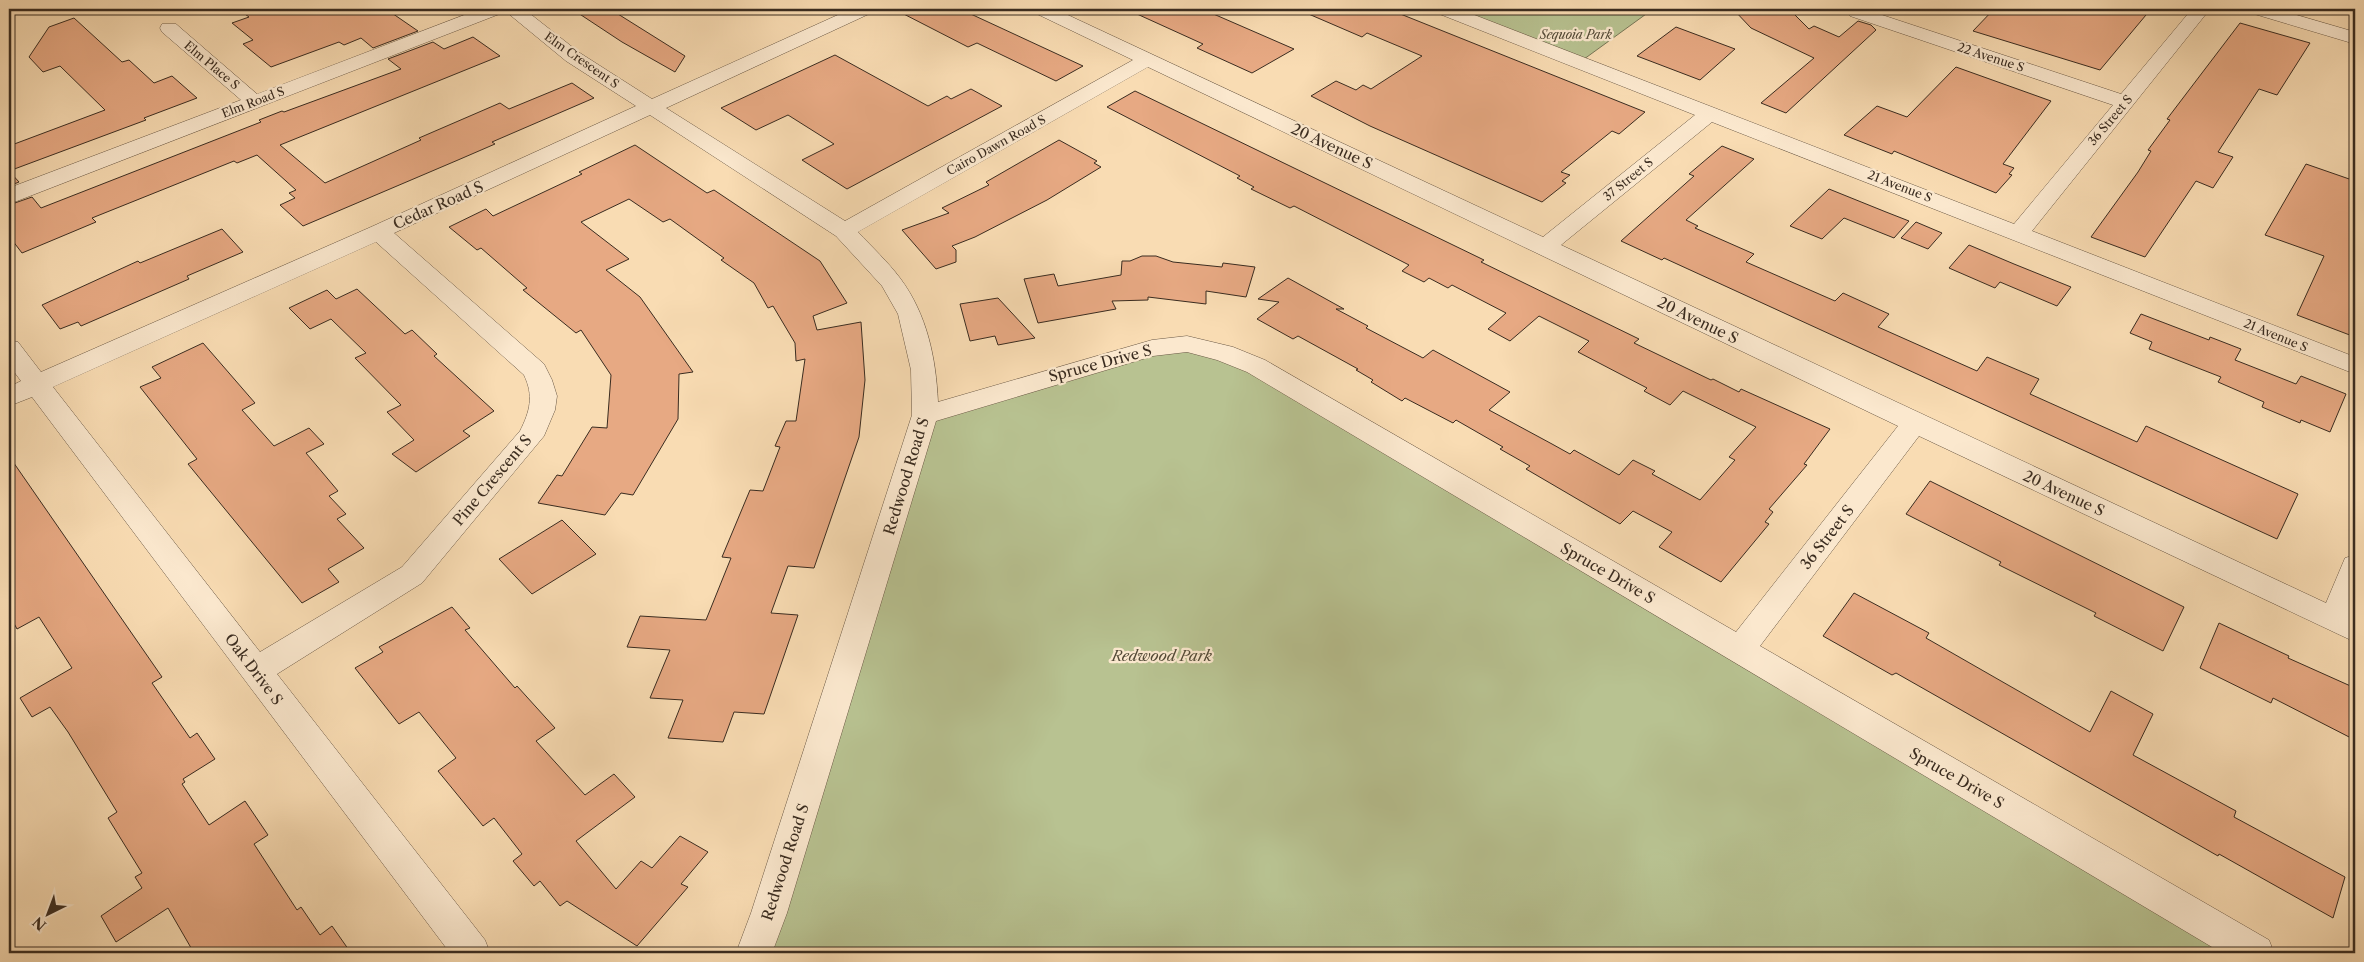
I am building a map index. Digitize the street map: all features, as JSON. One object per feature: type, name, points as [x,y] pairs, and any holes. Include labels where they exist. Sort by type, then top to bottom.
[{"type":"street","name":"Elm Road S","points":[[9,196],[496,9]]},
{"type":"street","name":"Elm Crescent S","points":[[513,9],[573,57],[652,108]]},
{"type":"street","name":"Cedar Road S","points":[[9,397],[652,108],[865,9]]},
{"type":"street","name":"20 Avenue S","points":[[1041,9],[1545,246],[1914,424],[2345,625]]},
{"type":"street","name":"21 Avenue S","points":[[1443,9],[2355,366]]},
{"type":"street","name":"36 Street S","points":[[2019,233],[2202,9]]},
{"type":"street","points":[[2257,9],[2355,38]]},
{"type":"street","name":"22 Avenue S","points":[[1856,12],[2125,102]]},
{"type":"street","name":"Elm Place S","points":[[169,28],[255,102]]},
{"type":"street","name":"Cairo Dawn Road S","points":[[844,231],[1148,60]]},
{"type":"street","name":"Redwood Road S","points":[[652,108],[844,231],[891,282],[910,314],[924,370],[926,415],[772,904],[754,953]]},
{"type":"street","name":"37 Street S","points":[[1545,246],[1710,113]]},
{"type":"street","name":"Pine Crescent S","points":[[255,671],[412,576],[531,436],[543,411],[544,388],[535,370],[378,232]]},
{"type":"street","name":"Spruce Drive S","points":[[926,415],[1152,348],[1187,344],[1224,353],[1256,366],[2256,953]]},
{"type":"street","points":[[9,348],[36,385]]},
{"type":"street","name":"Oak Drive S","points":[[36,385],[472,953]]},
{"type":"street","name":"36 Street S","points":[[1740,650],[1914,424]]},
{"type":"street","points":[[2345,625],[2355,566]]},
{"type":"green space","name":"Sequoia Park","points":[[1443,9],[1653,9],[1580,62]]},
{"type":"green space","name":"Redwood Park","points":[[1152,348],[1224,353],[1740,650],[2256,953],[754,953],[769,913],[925,415]]},
{"type":"building","points":[[238,9],[386,9],[418,31],[373,48],[361,38],[344,45],[339,42],[271,67],[243,44],[253,40],[232,23],[249,17]]},
{"type":"building","points":[[572,9],[610,9],[685,56],[675,72],[622,42]]},
{"type":"building","points":[[894,9],[960,9],[1083,66],[1056,81],[977,43],[968,47]]},
{"type":"building","points":[[1126,9],[1202,9],[1294,49],[1252,73],[1197,48],[1203,44]]},
{"type":"building","points":[[1297,9],[1388,9],[1645,112],[1619,134],[1612,131],[1561,172],[1570,175],[1562,181],[1566,183],[1542,202],[1370,126],[1311,96],[1336,81],[1356,90],[1363,85],[1371,89],[1422,56],[1367,33],[1362,37]]},
{"type":"building","points":[[1733,9],[1789,9],[1809,29],[1814,26],[1839,37],[1858,21],[1871,25],[1876,30],[1786,113],[1761,103],[1814,58],[1751,28]]},
{"type":"building","points":[[1994,9],[2151,9],[2100,70],[1973,31]]},
{"type":"building","points":[[74,18],[122,62],[129,60],[154,83],[172,76],[197,98],[144,118],[146,120],[9,171],[9,146],[105,110],[60,66],[43,72],[29,57],[49,27]]},
{"type":"building","points":[[2240,23],[2310,43],[2277,95],[2259,89],[2218,152],[2233,157],[2213,188],[2196,181],[2145,257],[2091,237],[2138,172],[2151,151],[2148,150],[2170,120],[2167,119]]},
{"type":"building","points":[[1676,27],[1735,49],[1700,80],[1637,56]]},
{"type":"building","points":[[473,37],[500,56],[280,145],[325,183],[421,140],[419,138],[500,103],[509,109],[572,83],[594,98],[492,142],[495,144],[303,226],[280,205],[295,198],[289,193],[296,190],[257,155],[237,163],[234,161],[92,218],[96,222],[22,253],[9,236],[9,205],[32,197],[41,208],[261,122],[259,120],[282,111],[284,112],[401,69],[388,59],[433,42],[444,49]]},
{"type":"building","points":[[835,55],[928,106],[947,96],[951,99],[971,89],[1002,106],[847,189],[802,160],[834,144],[788,115],[756,130],[721,108]]},
{"type":"building","points":[[1956,67],[2051,101],[2003,164],[2014,168],[2009,174],[2012,175],[1996,193],[1894,151],[1892,154],[1844,135],[1877,106],[1907,117]]},
{"type":"building","points":[[1135,91],[1484,260],[1481,262],[1639,339],[1634,343],[1711,380],[1713,379],[1739,392],[1741,389],[1830,429],[1804,464],[1807,465],[1769,509],[1773,512],[1765,522],[1769,524],[1721,582],[1659,547],[1672,532],[1633,511],[1620,524],[1526,469],[1530,466],[1500,449],[1503,447],[1456,420],[1453,423],[1405,398],[1402,401],[1371,382],[1373,380],[1356,370],[1358,369],[1298,336],[1293,339],[1257,319],[1279,302],[1258,299],[1288,278],[1344,309],[1336,309],[1368,326],[1366,328],[1423,358],[1433,350],[1510,392],[1489,410],[1570,454],[1574,450],[1619,475],[1633,460],[1655,471],[1652,474],[1700,500],[1735,460],[1729,457],[1756,427],[1683,391],[1670,405],[1644,391],[1647,388],[1578,352],[1589,341],[1539,316],[1510,341],[1488,329],[1506,313],[1452,285],[1448,288],[1429,278],[1424,282],[1402,271],[1409,265],[1294,206],[1290,208],[1251,189],[1254,187],[1237,178],[1240,176],[1107,107]]},
{"type":"building","points":[[1059,140],[1097,161],[1094,163],[1101,167],[1047,200],[975,237],[952,246],[956,250],[956,262],[936,269],[902,230],[949,213],[942,208],[989,185],[986,182]]},
{"type":"building","points":[[635,145],[707,193],[714,190],[820,261],[847,303],[813,316],[817,330],[861,322],[865,380],[859,437],[814,568],[788,566],[771,613],[798,615],[764,714],[734,712],[723,742],[668,738],[683,700],[650,698],[670,650],[627,647],[640,616],[706,620],[731,558],[722,557],[750,490],[763,491],[780,447],[775,446],[786,421],[796,421],[805,359],[796,361],[795,343],[773,306],[768,308],[754,283],[721,260],[724,258],[670,219],[663,222],[629,199],[581,222],[629,259],[606,270],[640,297],[693,372],[679,374],[678,419],[633,495],[621,493],[605,515],[538,503],[557,475],[562,476],[592,427],[607,428],[611,375],[581,330],[576,333],[523,290],[527,288],[481,248],[477,250],[449,227],[486,209],[493,216],[582,174],[579,172]]},
{"type":"building","points":[[1722,146],[1754,159],[1686,220],[1698,226],[1695,228],[1754,254],[1746,262],[1835,301],[1843,293],[1889,314],[1878,327],[1977,371],[1987,357],[2039,379],[2030,394],[2137,442],[2146,426],[2298,494],[2277,539],[1664,258],[1662,260],[1621,241],[1694,176],[1689,174]]},
{"type":"building","points":[[2306,164],[2355,181],[2355,337],[2297,315],[2324,256],[2265,235]]},
{"type":"building","points":[[9,171],[19,182],[9,186]]},
{"type":"building","points":[[1829,189],[1909,221],[1894,238],[1844,218],[1822,239],[1790,226]]},
{"type":"building","points":[[1916,222],[1942,233],[1928,249],[1901,238]]},
{"type":"building","points":[[222,229],[243,252],[187,276],[189,279],[81,326],[78,322],[60,329],[42,305],[138,261],[140,263]]},
{"type":"building","points":[[1969,245],[2071,287],[2057,306],[2000,282],[1995,288],[1949,268]]},
{"type":"building","points":[[1142,256],[1156,256],[1173,262],[1222,267],[1223,263],[1255,267],[1246,297],[1206,291],[1206,304],[1148,297],[1148,300],[1112,301],[1116,309],[1038,323],[1024,279],[1054,274],[1058,286],[1121,275],[1122,261],[1130,261]]},
{"type":"building","points":[[357,289],[405,334],[412,330],[437,354],[434,356],[494,411],[463,431],[470,436],[416,472],[392,454],[414,440],[387,412],[401,405],[355,358],[366,353],[331,319],[310,329],[289,308],[327,290],[336,299]]},
{"type":"building","points":[[998,298],[1035,338],[998,345],[995,336],[970,341],[960,304]]},
{"type":"building","points":[[2141,314],[2209,340],[2210,337],[2241,349],[2235,360],[2296,384],[2301,376],[2346,394],[2330,432],[2301,420],[2300,423],[2262,407],[2264,402],[2218,382],[2221,377],[2149,349],[2152,342],[2130,333]]},
{"type":"building","points":[[203,343],[255,403],[242,410],[274,446],[309,428],[324,444],[306,453],[338,491],[329,496],[346,514],[337,519],[364,548],[328,569],[339,582],[302,603],[188,464],[197,459],[140,387],[161,378],[152,367]]},
{"type":"building","points":[[9,456],[162,677],[152,683],[190,738],[197,733],[215,759],[183,779],[185,782],[182,784],[209,825],[245,801],[268,835],[254,844],[297,910],[301,907],[320,935],[332,926],[351,953],[194,953],[168,908],[116,942],[101,916],[142,888],[135,877],[142,873],[108,818],[117,812],[68,732],[50,707],[32,717],[20,698],[72,668],[39,617],[17,629],[9,614]]},
{"type":"building","points":[[1930,481],[2184,607],[2163,651],[2094,616],[2096,613],[1999,565],[2001,562],[1906,514]]},
{"type":"building","points":[[562,520],[596,554],[532,594],[499,559]]},
{"type":"building","points":[[1854,593],[1929,633],[1926,638],[2090,732],[2111,691],[2153,714],[2133,755],[2236,811],[2234,817],[2345,877],[2333,918],[2219,854],[2218,856],[1896,673],[1892,675],[1823,636]]},
{"type":"building","points":[[452,607],[470,628],[465,630],[515,688],[517,686],[555,728],[536,741],[585,795],[614,774],[635,797],[576,841],[616,889],[641,861],[652,868],[680,836],[708,852],[681,884],[688,887],[637,946],[567,901],[560,906],[540,881],[534,886],[513,861],[522,854],[494,818],[483,826],[438,771],[456,758],[419,712],[399,724],[355,668],[383,652],[379,647]]},
{"type":"building","points":[[2219,623],[2289,656],[2288,658],[2355,688],[2355,740],[2273,698],[2271,703],[2200,668]]}]
